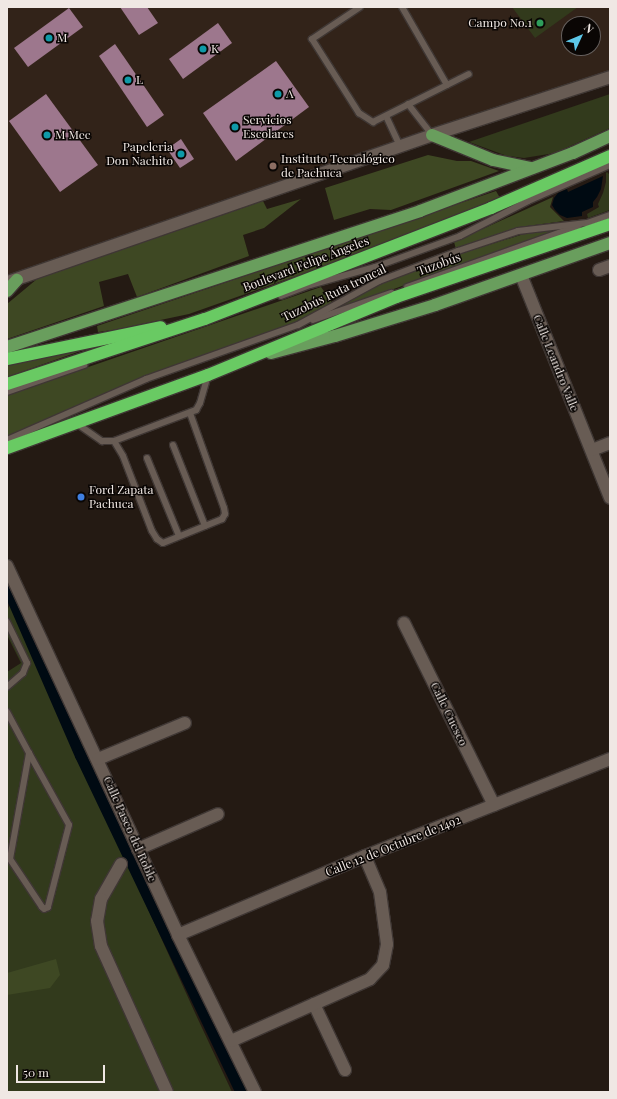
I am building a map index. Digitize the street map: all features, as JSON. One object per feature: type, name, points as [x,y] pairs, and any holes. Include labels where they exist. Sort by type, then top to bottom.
[{"type":"highway","name":"Boulevard Felipe Ángeles","points":[[7,384],[206,319],[610,163]]},
{"type":"highway","points":[[7,448],[252,358],[396,297],[610,224]]},
{"type":"highway","points":[[541,248],[610,233]]},
{"type":"highway","points":[[7,359],[108,337],[206,319]]},
{"type":"main road","points":[[432,135],[493,160],[532,168]]},
{"type":"main road","name":"Boulevard Felipe Ángeles","points":[[7,347],[420,211],[610,136]]},
{"type":"main road","points":[[252,358],[335,336],[435,305],[610,243]]},
{"type":"main road","points":[[7,291],[12,281]]},
{"type":"street","points":[[12,281],[432,135],[610,77]]},
{"type":"street","name":"Calle Leandro Valle","points":[[521,275],[610,498]]},
{"type":"street","points":[[592,450],[610,444]]},
{"type":"street","name":"Calle Paseo del Roble","points":[[7,566],[98,759],[178,935],[231,1040],[255,1092]]},
{"type":"street","name":"Calle Cuesco","points":[[404,623],[494,805]]},
{"type":"street","points":[[98,759],[185,723]]},
{"type":"street","name":"Calle 12 de Octubre de 1492","points":[[178,935],[365,856],[610,759]]},
{"type":"street","points":[[138,849],[218,814]]},
{"type":"street","points":[[231,1040],[370,979],[383,964],[387,944],[380,892],[365,856]]},
{"type":"street","name":"Calle Paseo del Roble","points":[[121,864],[101,899],[97,922],[101,946],[167,1092]]},
{"type":"street","points":[[314,1004],[345,1070]]},
{"type":"lane","points":[[360,7],[312,39],[359,113],[373,122],[469,74]]},
{"type":"lane","points":[[402,7],[447,85]]},
{"type":"lane","points":[[408,104],[432,135]]},
{"type":"lane","points":[[386,116],[400,146]]},
{"type":"lane","name":"Tuzobús Ruta troncal","points":[[7,392],[310,285],[375,267],[460,236],[528,201],[610,163]]},
{"type":"lane","name":"Tuzobús Ruta troncal","points":[[7,440],[146,379],[298,325],[379,281],[458,251],[518,231],[587,223],[610,215]]},
{"type":"lane","name":"Tuzobús","points":[[298,325],[587,223]]},
{"type":"lane","points":[[76,423],[102,441],[114,441],[196,410],[200,404],[208,375]]},
{"type":"lane","points":[[114,441],[123,456],[157,539],[163,543],[222,519],[225,514],[190,413]]},
{"type":"lane","points":[[172,445],[205,526]]},
{"type":"lane","points":[[147,458],[179,536]]},
{"type":"lane","points":[[7,622],[27,663],[24,673],[7,687]]},
{"type":"lane","points":[[7,712],[69,825],[48,907],[44,909],[10,859],[29,753]]},
{"type":"shaded area","points":[[7,7],[610,7],[610,75],[7,282]]},
{"type":"shaded area","points":[[603,176],[601,189],[593,202],[593,207],[582,212],[582,216],[567,218],[560,215],[555,210],[552,205],[554,198],[558,193],[567,189],[568,192]]},
{"type":"green space","name":"Campo No.1","points":[[512,7],[578,7],[566,16],[561,16],[561,19],[535,38]]},
{"type":"green space","points":[[610,94],[610,128],[555,153],[524,158],[507,156],[469,142]]},
{"type":"green space","points":[[428,155],[457,161],[471,161],[499,171],[391,210],[370,209],[334,220],[325,188]]},
{"type":"green space","points":[[607,172],[610,175],[610,210],[588,218],[587,214],[599,207],[598,204],[603,193]]},
{"type":"green space","points":[[496,191],[500,198],[367,251],[189,314],[98,332],[97,326]]},
{"type":"green space","points":[[553,197],[550,207],[564,221],[520,227],[456,249],[454,242]]},
{"type":"green space","points":[[301,199],[264,228],[243,235],[249,256],[137,297],[128,274],[99,282],[104,306],[7,339],[7,304],[37,279],[263,201],[267,209]]},
{"type":"green space","points":[[567,228],[333,311],[381,283],[463,253],[527,233]]},
{"type":"green space","points":[[321,287],[333,304],[299,322],[175,366],[7,437],[7,395]]},
{"type":"green space","points":[[88,346],[89,348],[7,377],[7,361]]},
{"type":"green space","points":[[10,604],[232,1092],[7,1092],[7,672],[21,663],[7,635],[7,611]]},
{"type":"green space","points":[[56,959],[60,975],[50,988],[7,995],[7,973]]},
{"type":"building","points":[[120,7],[147,7],[158,23],[139,35]]},
{"type":"building","name":"M","points":[[69,8],[83,27],[28,67],[14,48]]},
{"type":"building","name":"K","points":[[218,23],[232,43],[183,79],[169,59]]},
{"type":"building","name":"L","points":[[115,44],[164,115],[147,127],[99,56]]},
{"type":"building","points":[[276,61],[309,107],[236,161],[203,113]]},
{"type":"building","name":"M Mec","points":[[46,94],[98,165],[60,192],[9,121]]},
{"type":"building","name":"Papeleria Don Nachito","points":[[181,139],[194,159],[180,168],[167,149]]},
{"type":"waterway","points":[[7,585],[81,755],[242,1092]]},
{"type":"place","name":"Campo No.1","points":[[540,23]]},
{"type":"place","name":"M","points":[[49,38]]},
{"type":"place","name":"K","points":[[203,49]]},
{"type":"place","name":"L","points":[[128,80]]},
{"type":"place","name":"A","points":[[278,94]]},
{"type":"place","name":"Servicios Escolares","points":[[235,127]]},
{"type":"place","name":"M Mec","points":[[47,135]]},
{"type":"place","name":"Papeleria Don Nachito","points":[[181,154]]},
{"type":"place","name":"Instituto Tecnológico de Pachuca","points":[[273,166]]},
{"type":"place","name":"Ford Zapata Pachuca","points":[[81,497]]}]
